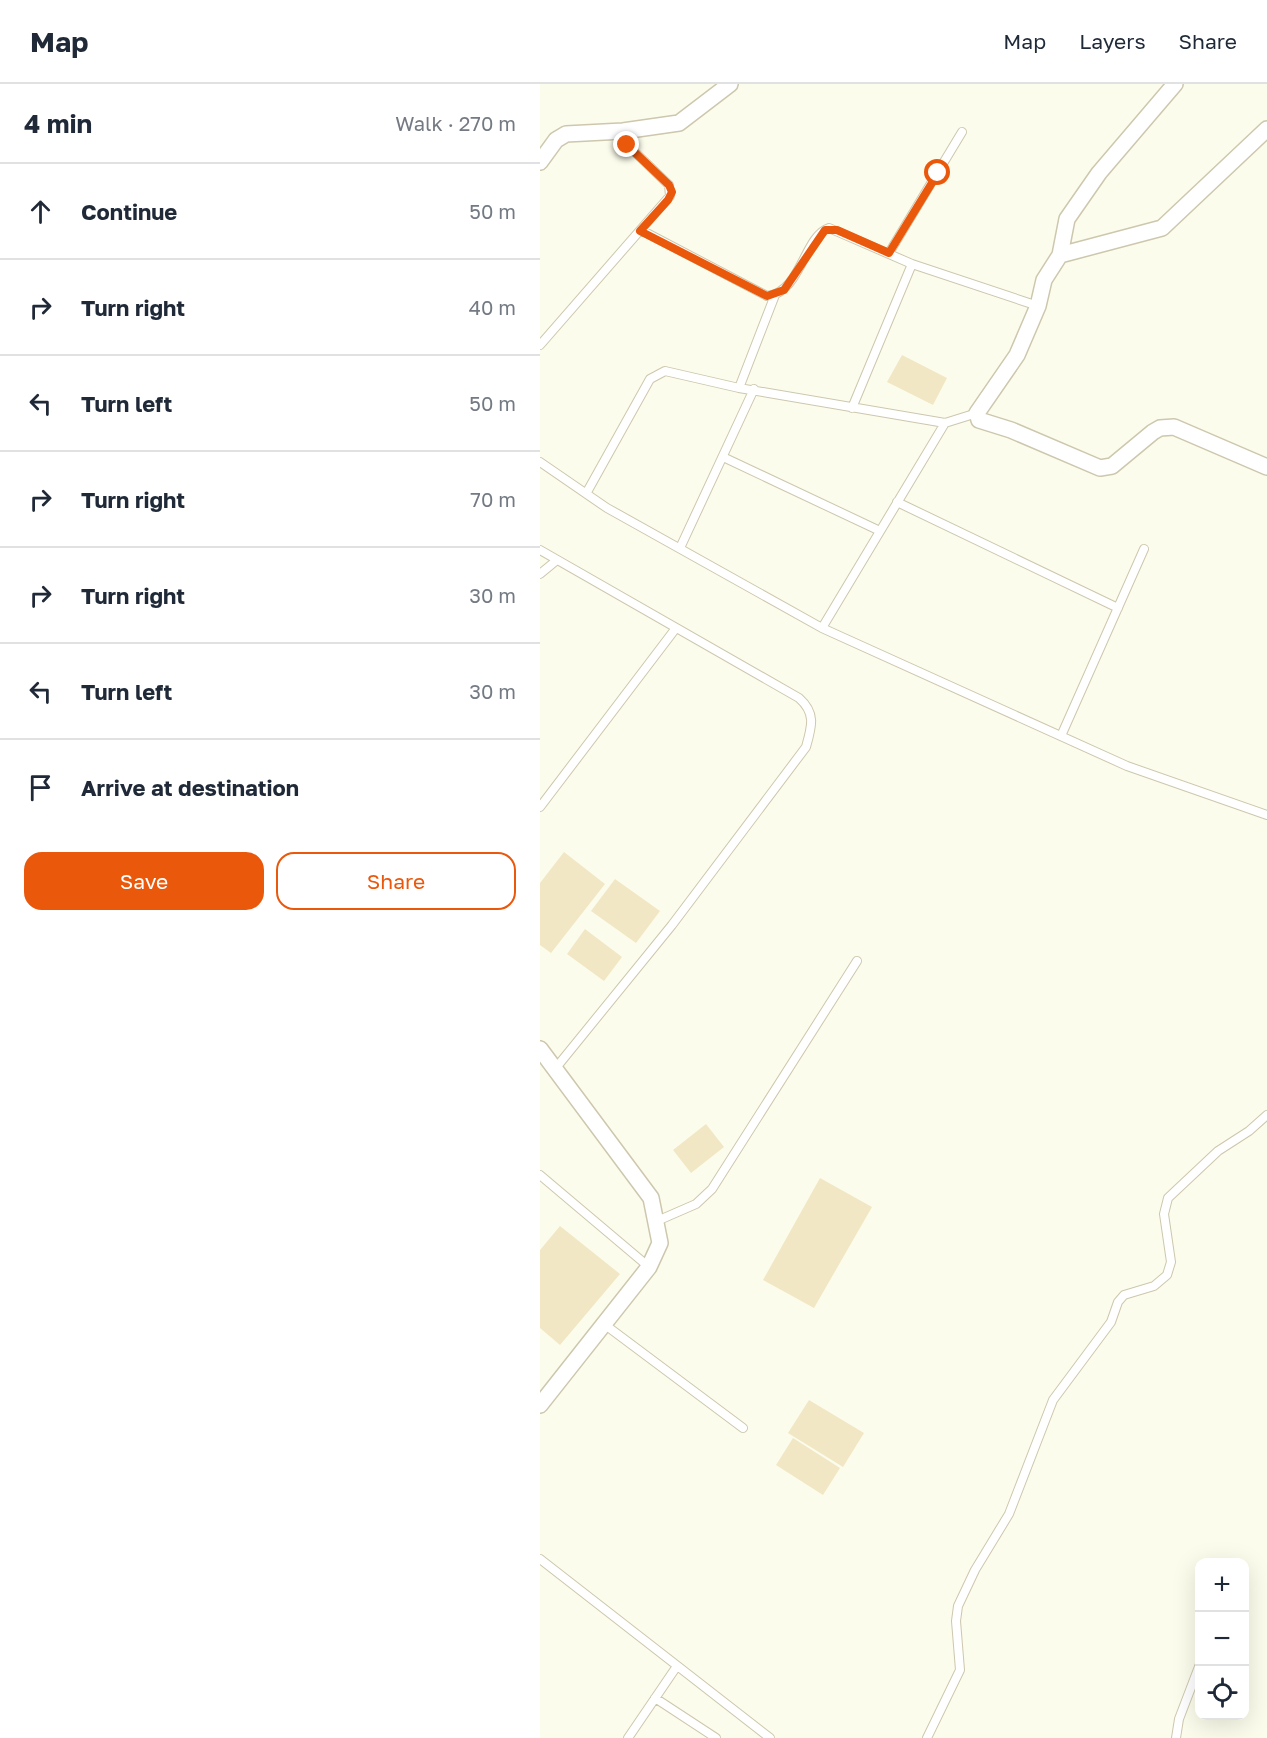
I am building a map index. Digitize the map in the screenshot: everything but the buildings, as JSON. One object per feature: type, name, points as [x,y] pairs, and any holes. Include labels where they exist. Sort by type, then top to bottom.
[{"type":"street","points":[[540,162],[560,137],[679,123],[730,84]]},
{"type":"street","points":[[1175,84],[1099,173],[1067,219],[1060,255],[1044,280],[1038,306],[1017,354],[977,413],[979,420],[1019,433],[1093,467],[1112,466],[1153,432],[1160,428],[1174,427],[1267,467]]},
{"type":"street","points":[[1060,255],[1162,228],[1267,129]]},
{"type":"street","points":[[540,1050],[651,1198],[660,1243],[649,1268],[540,1405]]},
{"type":"lane","points":[[540,345],[668,200],[671,188],[614,132]]},
{"type":"lane","points":[[889,253],[962,132]]},
{"type":"lane","points":[[640,231],[767,296],[784,290],[825,230],[837,230],[912,264],[1038,306]]},
{"type":"lane","points":[[852,408],[912,264]]},
{"type":"lane","points":[[739,388],[775,295]]},
{"type":"lane","points":[[587,492],[650,380],[657,373],[676,372],[739,388],[945,423],[977,413]]},
{"type":"lane","points":[[680,548],[754,389]]},
{"type":"lane","points":[[822,628],[945,423]]},
{"type":"lane","points":[[723,457],[880,531]]},
{"type":"lane","points":[[540,462],[587,492],[607,508],[822,628],[1127,766],[1267,815]]},
{"type":"lane","points":[[897,502],[1118,608]]},
{"type":"lane","points":[[1061,736],[1144,549]]},
{"type":"lane","points":[[540,550],[799,698],[809,707],[813,718],[806,747],[672,925],[555,1069]]},
{"type":"lane","points":[[540,574],[557,560]]},
{"type":"lane","points":[[540,807],[676,627]]},
{"type":"lane","points":[[657,1221],[696,1204],[712,1189],[857,961]]},
{"type":"lane","points":[[927,1738],[960,1670],[956,1615],[958,1606],[975,1570],[1009,1514],[1053,1400],[1111,1322],[1118,1302],[1125,1295],[1162,1281],[1167,1275],[1171,1262],[1164,1214],[1168,1198],[1218,1151],[1249,1131],[1267,1115]]},
{"type":"lane","points":[[540,1175],[649,1268]]},
{"type":"lane","points":[[604,1324],[743,1428]]},
{"type":"lane","points":[[540,1559],[770,1738]]},
{"type":"lane","points":[[628,1738],[677,1666]]},
{"type":"lane","points":[[1176,1738],[1179,1719],[1199,1666]]},
{"type":"lane","points":[[655,1698],[716,1738]]},
{"type":"route","points":[[627,145],[669,185],[672,192],[668,200],[640,231],[767,296],[784,290],[819,235],[829,228],[889,253],[938,173]]}]
